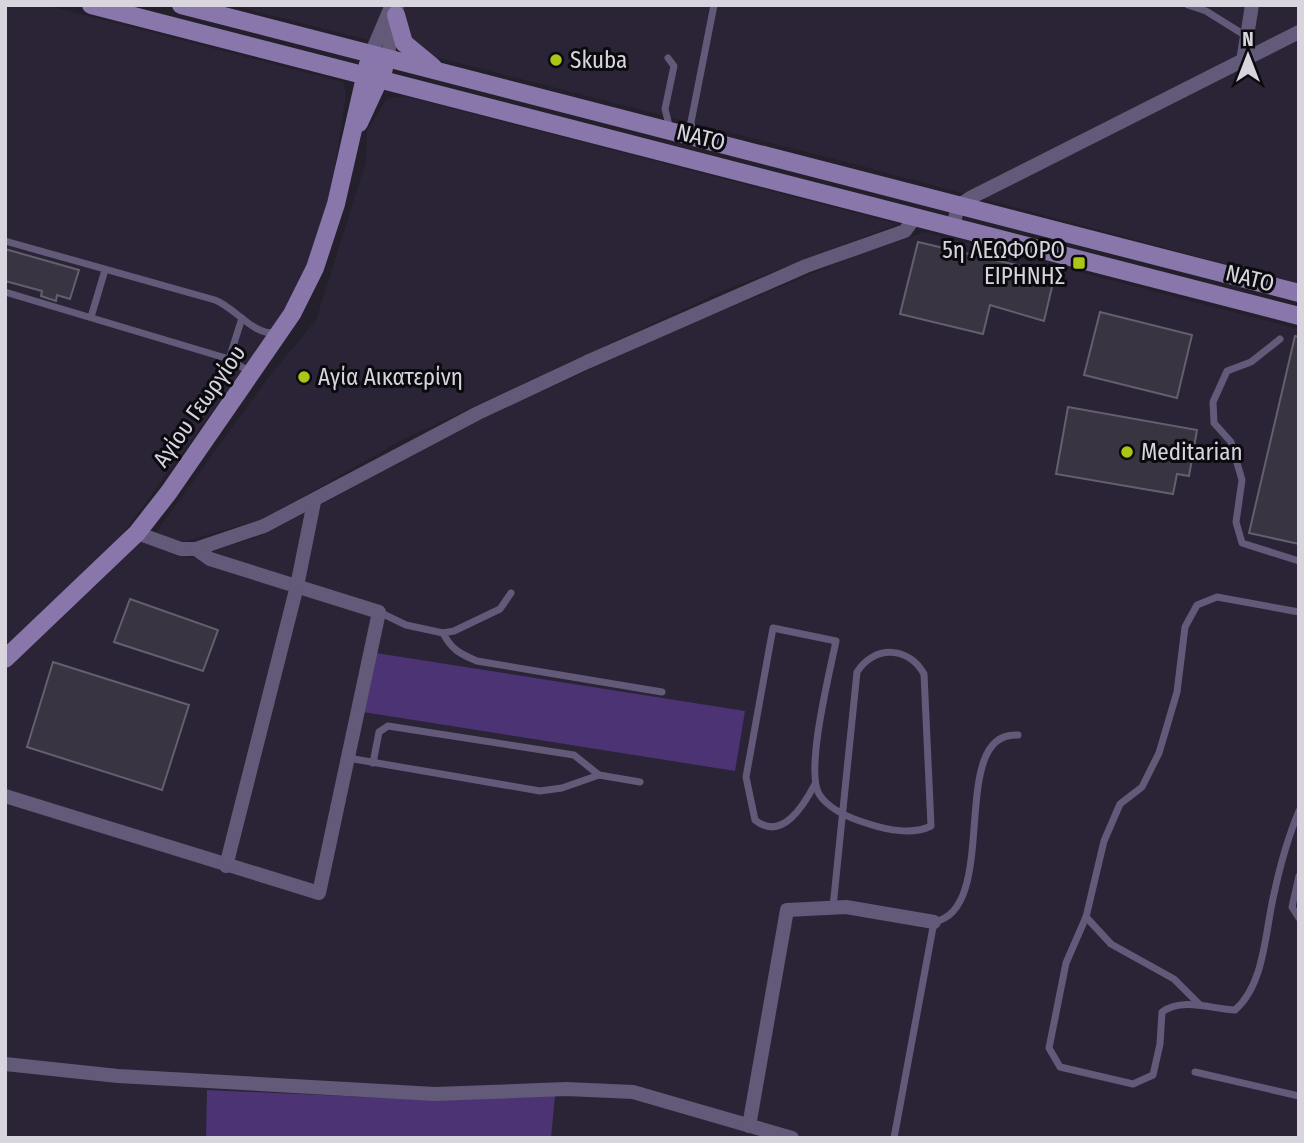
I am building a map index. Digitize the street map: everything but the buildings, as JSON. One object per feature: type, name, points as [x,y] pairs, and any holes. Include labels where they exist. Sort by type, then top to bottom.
[{"type":"main road","name":"ΝΑΤΟ","points":[[91,5],[1299,316]]},
{"type":"main road","name":"ΝΑΤΟ","points":[[181,5],[1299,293]]},
{"type":"main road","points":[[395,9],[404,43],[442,73]]},
{"type":"main road","name":"Αγίου Γεωργίου","points":[[5,659],[137,533],[280,333],[314,268],[336,204],[354,132],[379,57]]},
{"type":"street","points":[[1243,61],[1252,5]]},
{"type":"street","points":[[379,57],[395,9]]},
{"type":"street","points":[[953,227],[958,206],[1299,32]]},
{"type":"street","points":[[137,533],[181,550],[197,549],[264,526],[314,502],[478,413],[806,265],[905,231],[915,217]]},
{"type":"street","points":[[226,866],[298,586],[314,502]]},
{"type":"street","points":[[5,796],[319,893],[379,612],[210,559],[197,549]]},
{"type":"street","points":[[749,1126],[787,910],[833,907],[934,922]]},
{"type":"street","points":[[5,1064],[118,1076],[408,1093],[566,1088],[633,1092],[786,1137]]},
{"type":"lane","points":[[694,138],[691,122],[714,5]]},
{"type":"lane","points":[[1188,5],[1206,11],[1247,36]]},
{"type":"lane","points":[[668,58],[674,66],[666,101],[666,122],[673,132]]},
{"type":"lane","points":[[5,241],[215,300],[269,334],[280,333]]},
{"type":"lane","points":[[91,317],[105,270]]},
{"type":"lane","points":[[5,292],[229,359],[252,374]]},
{"type":"lane","points":[[229,359],[242,318]]},
{"type":"lane","points":[[1280,339],[1251,362],[1227,372],[1213,402],[1214,423],[1231,442],[1242,480],[1236,522],[1242,543],[1299,561]]},
{"type":"lane","points":[[379,612],[415,628],[443,633],[454,631],[500,609],[511,593]]},
{"type":"lane","points":[[1299,612],[1229,597],[1217,597],[1197,605],[1185,627],[1177,692],[1160,752],[1142,787],[1120,804],[1104,841],[1086,917],[1066,963],[1049,1048],[1060,1067],[1133,1084],[1153,1075],[1160,1044],[1162,1012],[1171,1006],[1189,1004],[1235,1010],[1247,1000],[1263,950],[1274,894],[1299,811]]},
{"type":"lane","points":[[815,784],[806,802],[780,826],[771,827],[755,820],[746,777],[773,628],[836,641],[819,729],[815,784],[820,796],[845,815],[894,830],[923,830],[931,826],[925,674],[916,662],[903,654],[888,652],[873,656],[857,672],[845,815],[833,907]]},
{"type":"lane","points":[[443,633],[449,645],[461,655],[477,661],[662,692]]},
{"type":"lane","points":[[373,763],[379,732],[388,726],[574,755],[599,775],[640,782]]},
{"type":"lane","points":[[894,1138],[934,922],[945,920],[954,910],[968,876],[978,789],[989,747],[1000,737],[1018,735]]},
{"type":"lane","points":[[348,758],[540,791],[562,788],[599,775]]},
{"type":"lane","points":[[1299,876],[1292,908],[1299,918]]},
{"type":"lane","points":[[1086,917],[1111,944],[1174,979],[1202,1007]]},
{"type":"lane","points":[[1195,1072],[1299,1096]]},
{"type":"shaded area","points":[[5,5],[46,5],[343,82],[346,94],[330,200],[312,262],[283,315],[122,535],[192,558],[263,535],[488,416],[683,327],[847,259],[925,232],[1299,329],[1299,1138],[5,1138]]},
{"type":"shaded area","points":[[231,5],[1299,5],[1299,284],[865,167]]},
{"type":"shaded area","points":[[404,96],[898,224],[723,291],[402,440],[264,519],[176,544],[154,535],[268,378],[316,320],[366,161],[367,131],[386,100]]},
{"type":"shaded area","points":[[376,653],[745,711],[735,771],[363,712]]},
{"type":"shaded area","points":[[207,1090],[388,1098],[555,1096],[551,1138],[206,1138]]},
{"type":"place","name":"Skuba","points":[[556,60]]},
{"type":"place","name":"5η ΛΕΩΦΟΡΟ ΕΙΡΗΝΗΣ","points":[[1079,263]]},
{"type":"place","name":"Αγία Αικατερίνη","points":[[304,377]]},
{"type":"place","name":"Meditarian","points":[[1127,452]]}]
